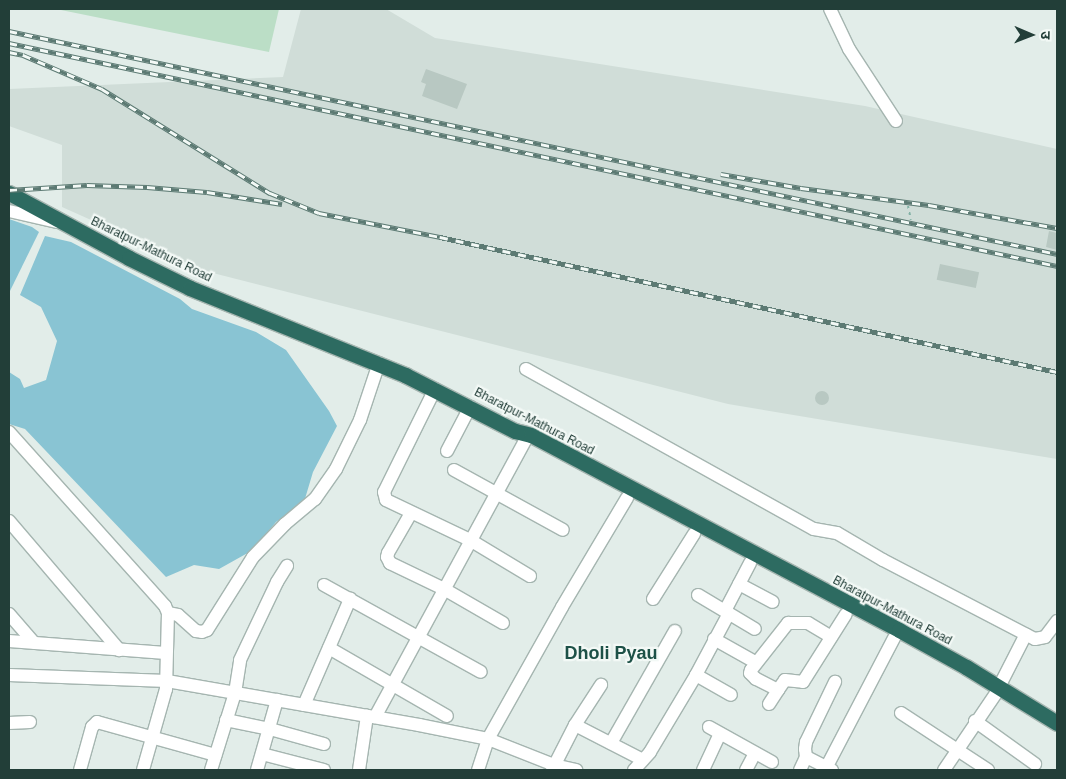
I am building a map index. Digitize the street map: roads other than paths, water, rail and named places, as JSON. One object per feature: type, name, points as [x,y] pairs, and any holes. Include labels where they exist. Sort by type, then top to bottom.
[{"type":"highway","name":"Bharatpur-Mathura Road","points":[[9,193],[190,288],[379,363],[435,389],[694,534],[750,563],[827,598],[846,614],[963,671]]},
{"type":"highway","name":"Bharatpur-Mathura Road","points":[[520,436],[531,434],[1057,723]]},
{"type":"highway","name":"Bharatpur-Mathura Road","points":[[997,691],[1057,733]]},
{"type":"street","points":[[830,9],[849,49],[896,121]]},
{"type":"street","points":[[9,211],[69,225]]},
{"type":"street","points":[[168,613],[178,615],[196,631],[202,632],[207,630],[253,557],[285,524],[316,498],[336,469],[360,420],[379,363]]},
{"type":"street","points":[[526,369],[814,529],[837,533],[883,560],[1035,639],[1042,638],[1057,621]]},
{"type":"street","points":[[435,389],[384,492],[386,500],[470,540],[530,576]]},
{"type":"street","points":[[447,451],[470,407]]},
{"type":"street","points":[[9,432],[165,606],[168,613],[165,698],[143,770]]},
{"type":"street","points":[[359,770],[371,717],[393,684],[496,494],[520,436]]},
{"type":"street","points":[[454,470],[563,530]]},
{"type":"street","points":[[478,770],[488,739],[562,607],[627,498]]},
{"type":"street","points":[[411,513],[388,552],[388,560],[503,623]]},
{"type":"street","points":[[9,521],[118,650]]},
{"type":"street","points":[[653,599],[694,534]]},
{"type":"street","points":[[576,725],[610,743],[638,765],[696,675],[714,638],[727,617],[727,608],[750,563]]},
{"type":"street","points":[[211,770],[235,693],[240,660],[276,582],[287,566]]},
{"type":"street","points":[[739,584],[773,602]]},
{"type":"street","points":[[324,585],[481,672]]},
{"type":"street","points":[[698,595],[755,629]]},
{"type":"street","points":[[304,705],[350,599]]},
{"type":"street","points":[[9,614],[34,642]]},
{"type":"street","points":[[769,704],[785,680],[803,682],[846,614]]},
{"type":"street","points":[[778,690],[752,676],[750,673],[755,662],[788,623],[808,623],[831,637]]},
{"type":"street","points":[[610,743],[675,631]]},
{"type":"street","points":[[944,770],[975,721],[997,691],[1026,634]]},
{"type":"street","points":[[714,638],[755,662]]},
{"type":"street","points":[[806,757],[828,769],[894,638]]},
{"type":"street","points":[[9,641],[166,653]]},
{"type":"street","points":[[329,648],[447,716]]},
{"type":"street","points":[[9,675],[166,681],[488,739],[553,768],[576,770]]},
{"type":"street","points":[[696,675],[731,695]]},
{"type":"street","points":[[800,770],[806,757],[806,742],[834,682]]},
{"type":"street","points":[[553,768],[576,725],[601,685]]},
{"type":"street","points":[[257,770],[270,729],[276,700]]},
{"type":"street","points":[[901,712],[988,770]]},
{"type":"street","points":[[226,720],[270,729],[324,744]]},
{"type":"street","points":[[975,721],[1035,764]]},
{"type":"street","points":[[9,723],[30,722]]},
{"type":"street","points":[[80,770],[92,727],[97,722],[215,755]]},
{"type":"street","points":[[709,727],[772,762]]},
{"type":"street","points":[[702,770],[720,734]]},
{"type":"street","points":[[746,770],[755,753]]},
{"type":"street","points":[[262,754],[324,770]]},
{"type":"water","points":[[9,219],[32,227],[39,232],[9,293]]},
{"type":"water","points":[[45,236],[71,242],[180,299],[192,309],[256,332],[286,350],[329,411],[337,426],[313,472],[304,502],[276,522],[253,550],[219,569],[194,565],[166,577],[25,429],[9,424],[9,372],[20,379],[24,388],[46,380],[57,341],[41,307],[20,295]]},
{"type":"railway","points":[[9,31],[1057,254]]},
{"type":"railway","points":[[9,43],[1057,266]]},
{"type":"railway","points":[[9,52],[23,55],[102,89],[270,193],[319,213],[440,237],[1057,372]]},
{"type":"railway","points":[[721,174],[801,188],[929,205],[1057,228]]},
{"type":"railway","points":[[9,190],[87,185],[147,187],[207,192],[282,204]]},
{"type":"district","name":"Dholi Pyau","points":[[611,653]]}]
